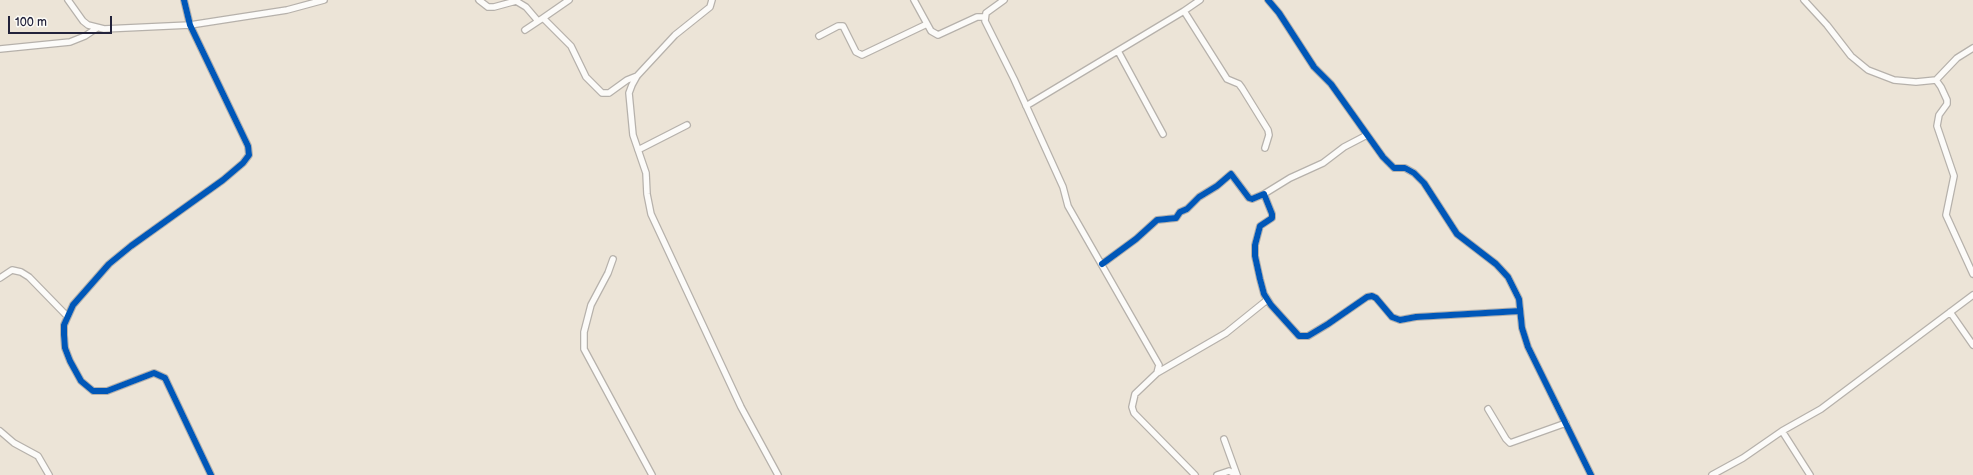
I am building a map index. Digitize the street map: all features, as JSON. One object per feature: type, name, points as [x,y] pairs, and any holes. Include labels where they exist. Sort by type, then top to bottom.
[{"type":"street","points":[[68,0],[83,21],[97,28],[190,25],[287,10],[324,0]]},
{"type":"street","points":[[184,0],[190,25],[248,146],[249,155],[243,163],[223,180],[131,246],[109,264],[73,305],[67,316],[64,326],[65,348],[70,362],[83,384],[93,391],[100,392],[154,373],[160,374],[169,385],[211,475]]},
{"type":"street","points":[[479,0],[488,7],[494,7],[516,1],[526,7],[571,46],[586,76],[602,93],[609,92],[627,80],[637,76]]},
{"type":"street","points":[[525,30],[568,0]]},
{"type":"street","points":[[712,0],[710,7],[706,12],[675,35],[637,76],[629,94],[633,135],[646,174],[647,194],[651,214],[741,407],[778,475]]},
{"type":"street","points":[[914,0],[931,31],[938,35],[977,17],[984,17]]},
{"type":"street","points":[[984,17],[986,13],[1004,0]]},
{"type":"street","points":[[1026,106],[1200,0]]},
{"type":"street","points":[[1268,0],[1279,13],[1314,67],[1331,84],[1390,165],[1394,168],[1409,170],[1424,183],[1457,234],[1502,270],[1512,285],[1519,300],[1522,328],[1528,347],[1591,475]]},
{"type":"street","points":[[1804,0],[1827,25],[1851,56],[1868,70],[1881,76],[1899,81],[1916,82],[1936,80],[1957,58],[1973,48]]},
{"type":"street","points":[[1184,11],[1229,82],[1239,84],[1268,130],[1269,135],[1265,148]]},
{"type":"street","points":[[984,17],[1063,187],[1068,206],[1157,360],[1159,365],[1157,373]]},
{"type":"street","points":[[819,36],[838,26],[844,26],[856,52],[862,55],[927,24]]},
{"type":"street","points":[[0,50],[70,42],[85,36],[97,28]]},
{"type":"street","points":[[1118,51],[1163,134]]},
{"type":"street","points":[[1936,80],[1947,100],[1947,104],[1939,115],[1937,126],[1954,176],[1946,215],[1973,274]]},
{"type":"street","points":[[638,150],[687,125]]},
{"type":"street","points":[[1102,264],[1136,239],[1157,220],[1176,218],[1180,212],[1187,209],[1199,197],[1217,186],[1231,174],[1249,198],[1252,199],[1323,163],[1344,147],[1367,135]]},
{"type":"street","points":[[1264,194],[1272,214],[1272,218],[1260,226],[1254,256],[1267,300],[1295,333],[1304,337],[1328,324],[1368,297],[1372,296],[1376,298],[1392,317],[1400,320],[1416,317],[1520,311]]},
{"type":"street","points":[[613,259],[608,273],[591,305],[584,332],[584,349],[652,475]]},
{"type":"street","points":[[0,278],[12,270],[21,272],[29,277],[67,316]]},
{"type":"street","points":[[1712,475],[1744,458],[1782,431],[1821,409],[1973,295]]},
{"type":"street","points":[[1195,475],[1134,413],[1132,407],[1135,394],[1157,373],[1226,333],[1267,300]]},
{"type":"street","points":[[1950,312],[1973,345]]},
{"type":"street","points":[[1488,409],[1506,439],[1510,442],[1566,423]]},
{"type":"street","points":[[0,431],[14,443],[40,458],[49,475]]},
{"type":"street","points":[[1782,431],[1810,475]]},
{"type":"street","points":[[1224,439],[1237,475]]},
{"type":"street","points":[[1217,475],[1229,471],[1237,475]]},
{"type":"cycle path","points":[[184,0],[190,25],[248,146],[249,155],[243,163],[223,180],[131,246],[109,264],[73,305],[64,325],[64,335],[65,348],[70,361],[81,381],[93,391],[107,391],[154,373],[165,378],[211,475]]},
{"type":"cycle path","points":[[1268,0],[1279,13],[1314,67],[1331,84],[1383,157],[1394,168],[1405,168],[1414,173],[1424,183],[1457,234],[1496,264],[1508,277],[1519,299],[1522,328],[1528,347],[1591,475]]},
{"type":"cycle path","points":[[1102,264],[1136,239],[1157,220],[1176,218],[1180,212],[1187,209],[1199,197],[1217,186],[1231,174],[1249,198],[1252,199],[1264,194],[1272,214],[1272,218],[1260,226],[1255,245],[1255,256],[1260,279],[1264,294],[1271,305],[1299,336],[1308,336],[1367,297],[1372,296],[1376,298],[1392,317],[1400,320],[1416,317],[1520,311]]}]
